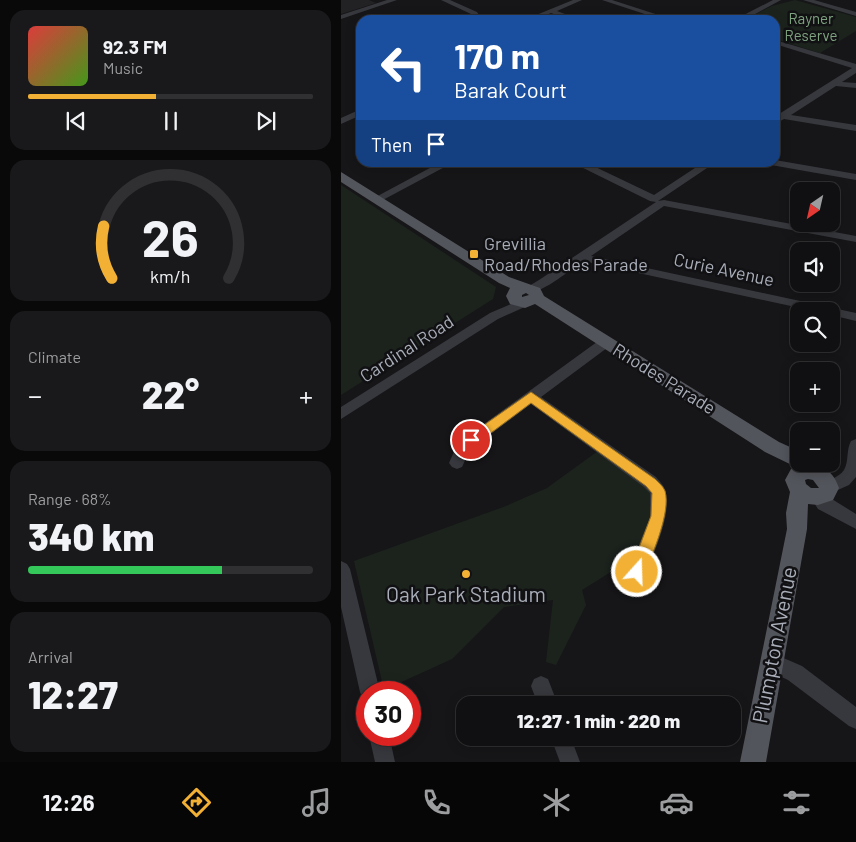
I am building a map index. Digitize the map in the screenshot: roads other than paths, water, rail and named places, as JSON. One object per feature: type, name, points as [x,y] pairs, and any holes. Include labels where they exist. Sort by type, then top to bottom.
[{"type":"main road","points":[[341,176],[527,294]]},
{"type":"main road","name":"Rhodes Parade","points":[[527,294],[773,447],[816,482]]},
{"type":"main road","name":"Plumpton Avenue","points":[[753,762],[797,529],[816,482]]},
{"type":"street","points":[[341,17],[394,0]]},
{"type":"street","points":[[444,0],[475,13],[472,15]]},
{"type":"street","points":[[541,15],[579,0]]},
{"type":"street","points":[[605,0],[654,15]]},
{"type":"street","points":[[748,15],[776,1],[785,0]]},
{"type":"street","points":[[808,0],[856,14]]},
{"type":"street","points":[[551,11],[563,15]]},
{"type":"street","points":[[780,44],[856,68]]},
{"type":"street","points":[[780,117],[856,68]]},
{"type":"street","points":[[834,83],[856,86]]},
{"type":"street","points":[[341,121],[356,114]]},
{"type":"street","points":[[780,118],[856,128]]},
{"type":"street","points":[[780,164],[856,177]]},
{"type":"street","points":[[377,199],[439,167]]},
{"type":"street","points":[[587,167],[642,193],[662,200],[856,239]]},
{"type":"street","name":"Cardinal Road","points":[[341,414],[527,294],[662,200],[705,167]]},
{"type":"street","name":"Curie Avenue","points":[[581,257],[790,302]]},
{"type":"street","name":"Curie Avenue","points":[[840,313],[856,317]]},
{"type":"street","points":[[457,462],[461,452],[471,440],[606,342]]},
{"type":"street","points":[[531,397],[650,482],[658,491],[657,516],[637,572]]},
{"type":"street","points":[[851,519],[824,504],[816,482],[852,472],[856,444]]},
{"type":"street","points":[[341,569],[367,681]]},
{"type":"street","points":[[772,662],[795,673],[856,719]]},
{"type":"street","points":[[541,686],[545,696]]},
{"type":"street","points":[[381,746],[385,762]]},
{"type":"street","points":[[564,746],[570,762]]},
{"type":"place","name":"Grevillia Road/Rhodes Parade","points":[[474,254]]},
{"type":"place","name":"Oak Park Stadium","points":[[466,574]]},
{"type":"park label","name":"Rayner Reserve","points":[[811,28]]}]
